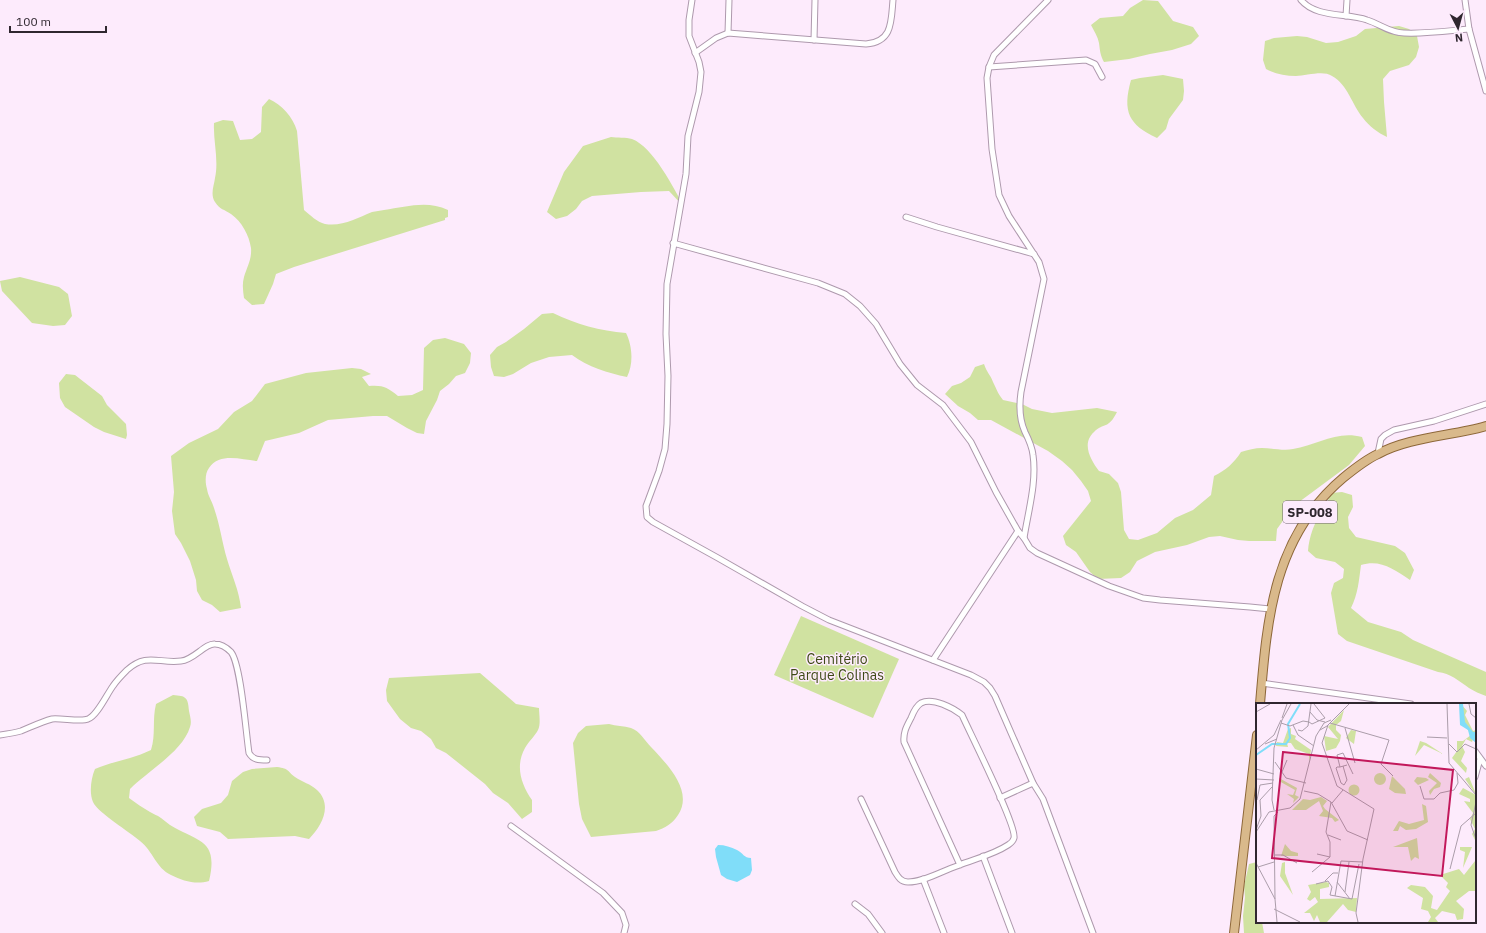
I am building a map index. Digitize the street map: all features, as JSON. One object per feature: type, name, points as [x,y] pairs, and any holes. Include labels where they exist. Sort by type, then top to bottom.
[{"type":"main road","name":"SP-008","points":[[1260,703],[1270,609],[1280,570],[1295,536],[1310,511],[1328,490],[1378,453],[1403,444],[1486,426]]},
{"type":"main road","points":[[1234,933],[1256,744]]},
{"type":"street","points":[[692,0],[688,28],[689,36],[701,72],[699,92],[688,136],[686,174],[673,243],[665,302],[668,376],[665,449],[660,471],[646,506],[647,516],[652,522],[829,620],[971,675],[984,682],[990,688],[1043,799],[1054,825],[1093,933]]},
{"type":"street","points":[[728,33],[729,0]]},
{"type":"street","points":[[814,40],[815,0]]},
{"type":"street","points":[[695,53],[716,38],[728,33],[875,44],[880,42],[890,29],[893,0]]},
{"type":"street","points":[[1024,538],[1034,464],[1031,444],[1021,419],[1019,406],[1044,279],[1039,262],[1009,216],[999,195],[992,149],[988,88],[989,67],[994,55],[1048,0]]},
{"type":"street","points":[[1301,0],[1308,7],[1319,11],[1369,20],[1398,33],[1422,33],[1469,29]]},
{"type":"street","points":[[1346,16],[1347,0]]},
{"type":"street","points":[[1465,0],[1469,29],[1486,91]]},
{"type":"street","points":[[989,67],[1086,60],[1095,64],[1102,77]]},
{"type":"street","points":[[906,217],[937,228],[1034,254]]},
{"type":"street","points":[[673,243],[818,283],[845,294],[860,306],[876,324],[900,364],[917,385],[943,405],[971,442],[983,468],[1018,531],[1030,548],[1037,553],[1108,586],[1143,598],[1270,609]]},
{"type":"street","points":[[1378,453],[1381,439],[1394,430],[1434,421],[1486,404]]},
{"type":"street","points":[[932,660],[1018,531]]},
{"type":"street","points":[[0,735],[20,731],[40,722],[54,719],[88,720],[94,715],[113,686],[127,670],[138,662],[144,659],[183,661],[189,659],[210,644],[216,644],[225,647],[232,653],[236,662],[249,753],[254,759],[267,760]]},
{"type":"street","points":[[1262,683],[1404,703]]},
{"type":"street","points":[[861,800],[899,878],[903,881],[908,882],[923,879],[960,865],[983,856],[1007,846],[1012,842],[1014,837],[1013,829],[1000,798],[962,715],[952,708],[929,701],[921,703],[916,707],[905,730],[904,742],[960,865]]},
{"type":"street","points":[[1476,752],[1486,766]]},
{"type":"street","points":[[1476,773],[1480,759]]},
{"type":"street","points":[[1000,798],[1034,782]]},
{"type":"street","points":[[511,826],[603,893],[626,919],[624,933]]},
{"type":"street","points":[[983,856],[1012,933]]},
{"type":"street","points":[[923,879],[944,933]]},
{"type":"street","points":[[855,904],[868,914],[882,933]]},
{"type":"green space","points":[[1143,0],[1158,1],[1173,21],[1193,27],[1199,36],[1191,44],[1172,50],[1129,59],[1104,62],[1101,55],[1098,38],[1091,25],[1100,18],[1123,16],[1130,8]]},
{"type":"green space","points":[[1399,26],[1409,29],[1417,36],[1419,47],[1416,57],[1409,65],[1390,71],[1383,79],[1387,137],[1365,121],[1346,90],[1332,76],[1324,73],[1288,76],[1266,69],[1263,60],[1265,41],[1274,38],[1297,36],[1307,37],[1326,43],[1338,42],[1356,36],[1365,29]]},
{"type":"green space","points":[[1163,75],[1183,79],[1184,91],[1183,100],[1169,119],[1166,129],[1157,138],[1147,133],[1134,122],[1130,116],[1127,101],[1131,80]]},
{"type":"green space","points":[[269,99],[286,112],[293,121],[297,131],[304,210],[316,220],[331,225],[343,223],[372,212],[416,205],[432,205],[448,210],[448,217],[445,218],[445,220],[276,274],[264,304],[252,305],[244,298],[243,288],[244,277],[251,256],[249,238],[238,221],[231,214],[219,207],[213,196],[216,171],[214,123],[223,120],[233,121],[240,140],[252,139],[261,132],[262,107]]},
{"type":"green space","points":[[611,137],[632,139],[640,143],[648,150],[675,189],[684,207],[669,191],[641,192],[592,196],[582,201],[576,209],[567,216],[556,219],[547,212],[564,172],[583,146]]},
{"type":"green space","points":[[20,277],[59,287],[68,294],[72,316],[65,325],[53,326],[32,323],[2,291],[0,281]]},
{"type":"green space","points":[[553,313],[588,326],[607,331],[626,333],[630,343],[631,354],[631,366],[627,377],[598,369],[572,355],[549,357],[531,363],[513,374],[504,377],[494,376],[491,367],[490,355],[497,347],[524,329],[542,314]]},
{"type":"green space","points":[[445,338],[464,344],[471,353],[470,363],[465,373],[456,376],[440,391],[426,421],[424,434],[417,433],[387,416],[328,420],[299,433],[265,441],[257,461],[225,458],[214,463],[209,468],[206,478],[208,492],[216,514],[227,559],[239,595],[241,608],[220,612],[212,605],[202,600],[197,591],[196,580],[190,561],[175,534],[172,511],[174,492],[171,456],[189,443],[218,429],[234,412],[252,401],[265,384],[306,373],[352,368],[361,369],[371,374],[362,377],[369,386],[385,387],[398,396],[412,395],[423,390],[424,348],[433,340]]},
{"type":"green space","points":[[984,364],[1003,400],[1022,404],[1032,409],[1052,413],[1097,408],[1117,412],[1108,424],[1094,432],[1088,442],[1088,447],[1090,457],[1099,471],[1109,474],[1118,483],[1121,492],[1124,530],[1129,539],[1138,540],[1157,533],[1175,518],[1193,510],[1211,495],[1214,476],[1236,460],[1241,452],[1259,448],[1285,450],[1293,449],[1344,435],[1362,437],[1365,446],[1349,465],[1299,502],[1290,511],[1277,529],[1276,541],[1249,541],[1220,536],[1209,537],[1187,545],[1155,552],[1137,561],[1130,572],[1121,578],[1098,579],[1090,572],[1076,552],[1066,545],[1063,536],[1091,501],[1088,491],[1072,470],[1048,451],[991,420],[978,420],[958,406],[945,394],[952,386],[961,383],[970,377],[975,367]]},
{"type":"green space","points":[[66,374],[75,375],[102,396],[107,405],[126,424],[126,439],[94,427],[65,407],[60,398],[59,383]]},
{"type":"green space","points":[[1342,492],[1352,495],[1353,507],[1348,517],[1349,528],[1356,537],[1395,546],[1405,553],[1414,570],[1410,580],[1381,564],[1368,563],[1361,565],[1357,592],[1351,608],[1368,622],[1401,632],[1413,640],[1486,672],[1486,696],[1446,674],[1347,641],[1338,634],[1331,593],[1334,583],[1343,578],[1344,569],[1335,562],[1316,558],[1308,551],[1309,541],[1314,526],[1331,493]]},
{"type":"green space","name":"Cemitério Parque Colinas","points":[[801,616],[899,659],[873,718],[774,675]]},
{"type":"green space","points":[[480,673],[516,704],[539,708],[539,728],[525,748],[520,761],[522,781],[532,800],[532,812],[522,819],[508,803],[493,793],[485,784],[446,753],[436,748],[431,739],[421,731],[411,728],[400,719],[387,701],[386,690],[389,678]]},
{"type":"green space","points":[[173,695],[186,698],[191,719],[190,727],[186,736],[173,752],[130,789],[129,798],[170,825],[204,844],[211,857],[211,867],[209,881],[199,883],[185,881],[166,872],[144,845],[107,817],[96,806],[93,802],[91,794],[92,777],[95,769],[151,750],[156,704]]},
{"type":"green space","points":[[609,724],[631,728],[637,731],[664,761],[681,787],[683,797],[682,806],[676,818],[665,827],[656,831],[591,837],[582,819],[579,804],[573,743],[578,733],[586,726]]},
{"type":"green space","points":[[277,767],[288,770],[295,777],[315,788],[322,796],[325,809],[324,815],[318,828],[309,839],[295,836],[228,839],[220,832],[197,826],[194,817],[202,809],[221,803],[228,795],[232,781],[243,772],[252,769]]},
{"type":"green space","points":[[1256,862],[1256,923],[1262,923],[1264,933],[1244,933],[1244,886],[1249,864]]},
{"type":"water","points":[[718,845],[732,848],[751,858],[752,870],[750,875],[737,882],[727,879],[721,875],[715,849]]}]
